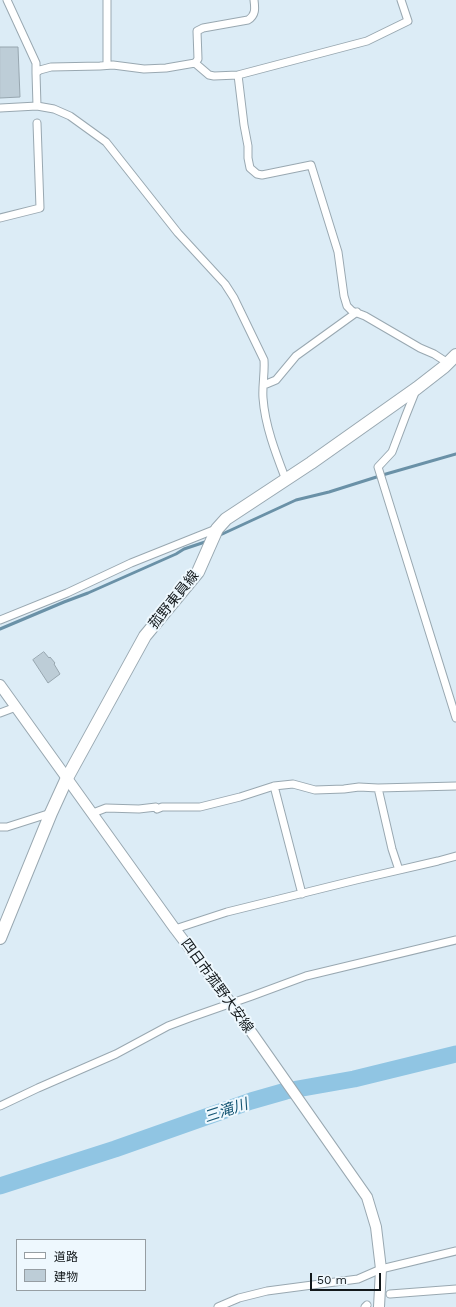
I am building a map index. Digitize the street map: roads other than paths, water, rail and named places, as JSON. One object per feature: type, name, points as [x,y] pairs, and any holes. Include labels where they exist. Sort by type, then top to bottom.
[{"type":"main road","name":"菰野東員線","points":[[0,938],[51,812],[67,778],[145,636],[198,572],[215,532],[226,519],[286,480],[417,388],[453,359]]},
{"type":"main road","name":"四日市菰野大安線","points":[[0,685],[175,929],[231,1003],[367,1197],[376,1227],[381,1269],[379,1307]]},
{"type":"street","points":[[7,0],[36,63],[36,106]]},
{"type":"street","points":[[107,0],[107,65]]},
{"type":"street","points":[[36,73],[40,70],[51,67],[107,65],[144,69],[166,68],[195,63],[198,59],[197,31],[203,28],[248,20],[255,13],[254,0]]},
{"type":"street","points":[[195,63],[209,75],[238,75],[367,41],[378,37],[408,21],[402,0]]},
{"type":"street","points":[[238,75],[250,168],[262,176],[311,165],[338,252],[344,296],[348,306],[352,311],[420,348],[434,354],[453,359]]},
{"type":"street","points":[[0,108],[36,106],[54,109],[66,114],[106,142],[116,152],[178,233],[225,284],[234,298],[264,360],[263,397],[265,413],[273,444],[286,480]]},
{"type":"street","points":[[0,218],[40,208],[37,123]]},
{"type":"street","points":[[264,385],[276,380],[296,356],[356,312]]},
{"type":"street","points":[[417,388],[392,452],[378,466],[456,718]]},
{"type":"street","points":[[0,620],[131,563],[215,532]]},
{"type":"street","points":[[0,713],[16,707]]},
{"type":"street","points":[[92,813],[106,808],[140,809],[156,807],[157,809],[162,807],[200,807],[240,797],[274,786],[293,784],[315,790],[358,787],[378,788],[456,786]]},
{"type":"street","points":[[274,786],[302,894]]},
{"type":"street","points":[[378,788],[398,870]]},
{"type":"street","points":[[0,827],[7,827],[51,812]]},
{"type":"street","points":[[175,929],[227,912],[456,856]]},
{"type":"street","points":[[0,1106],[116,1054],[168,1026],[231,1003],[306,976],[456,940]]},
{"type":"street","points":[[218,1307],[239,1298],[267,1291],[358,1279],[381,1269],[456,1252]]},
{"type":"street","points":[[390,1294],[456,1289]]},
{"type":"waterway","points":[[218,536],[296,500],[329,492],[456,454]]},
{"type":"waterway","points":[[0,629],[88,593],[176,554],[184,549],[208,541]]},
{"type":"waterway","name":"三滝川","points":[[0,1186],[115,1149],[251,1101],[286,1091],[354,1079],[456,1054]]}]
